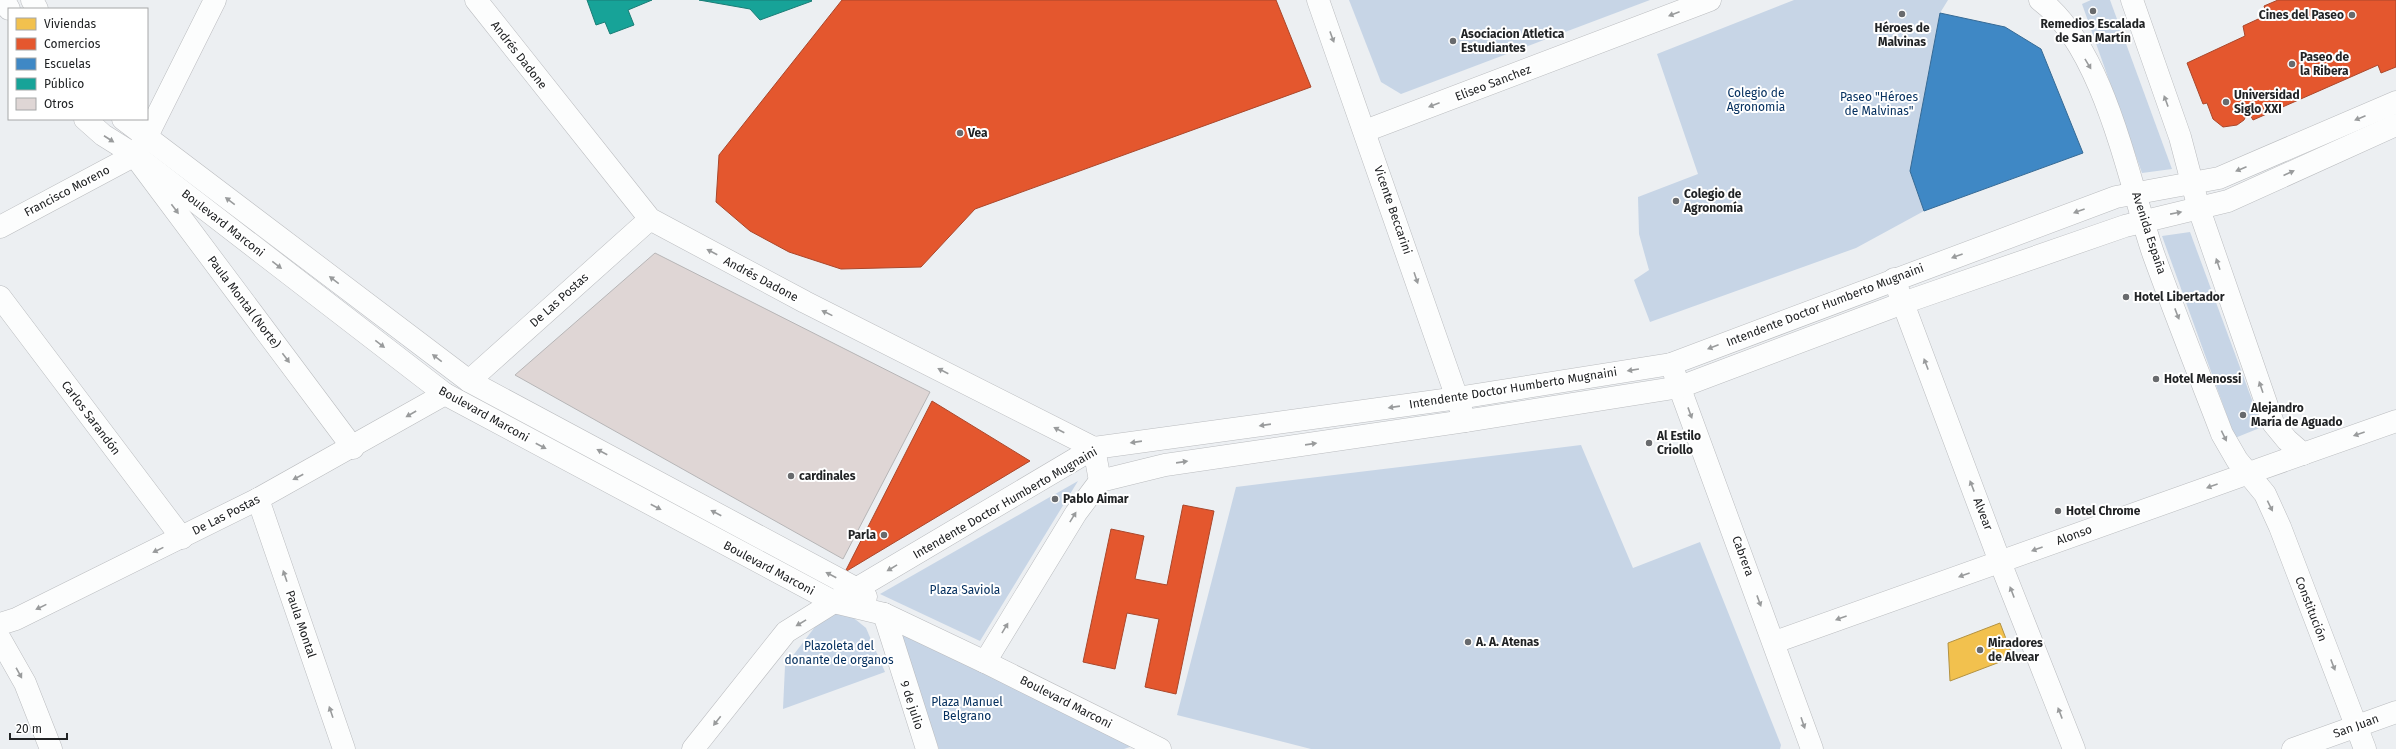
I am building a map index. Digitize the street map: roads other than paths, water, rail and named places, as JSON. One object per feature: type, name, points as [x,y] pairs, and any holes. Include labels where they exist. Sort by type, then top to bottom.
[{"type":"main road","points":[[140,147],[215,0]]},
{"type":"main road","name":"Andrés Dadone","points":[[476,0],[650,219],[805,302],[1094,448]]},
{"type":"main road","name":"Vicente Beccarini","points":[[1318,0],[1465,421]]},
{"type":"main road","name":"Eliseo Sanchez","points":[[1365,131],[1710,0]]},
{"type":"main road","name":"Avenida España","points":[[2040,0],[2051,9],[2066,27],[2094,72],[2136,192],[2153,252],[2222,434],[2237,460],[2249,473]]},
{"type":"main road","points":[[2132,0],[2180,138],[2199,209],[2273,423],[2287,440],[2303,454]]},
{"type":"main road","name":"Intendente Doctor Humberto Mugnaini","points":[[693,749],[786,632],[1094,448],[1458,398],[1671,364],[1894,279],[2116,197],[2136,192],[2220,178],[2396,102]]},
{"type":"main road","name":"Boulevard Marconi","points":[[86,120],[103,135],[140,147],[469,381],[857,589],[884,614]]},
{"type":"main road","name":"Boulevard Marconi","points":[[124,120],[140,147],[445,394],[834,602],[884,614],[985,662],[1160,749]]},
{"type":"main road","name":"Intendente Doctor Humberto Mugnaini","points":[[1100,481],[1165,465],[1465,421],[1680,387],[1903,303],[2144,220],[2199,209],[2228,201],[2396,125]]},
{"type":"main road","name":"Francisco Moreno","points":[[0,227],[140,147]]},
{"type":"main road","name":"Paula Montal (Norte)","points":[[140,147],[353,448]]},
{"type":"main road","name":"De Las Postas","points":[[469,381],[650,219]]},
{"type":"main road","name":"Alvear","points":[[1894,279],[2000,562],[2074,749]]},
{"type":"main road","name":"Carlos Sarandón","points":[[0,297],[182,538]]},
{"type":"main road","name":"Cabrera","points":[[1671,364],[1775,642],[1812,749]]},
{"type":"main road","name":"De Las Postas","points":[[0,624],[16,619],[258,499],[353,448],[445,394]]},
{"type":"main road","name":"Alonso","points":[[1775,642],[2396,421]]},
{"type":"main road","points":[[985,662],[1076,513],[1100,481],[1094,448]]},
{"type":"main road","name":"Constitución","points":[[2249,473],[2265,494],[2280,526],[2365,749]]},
{"type":"main road","name":"Paula Montal","points":[[258,499],[344,749]]},
{"type":"main road","name":"9 de julio","points":[[884,614],[927,749]]},
{"type":"main road","points":[[0,639],[24,683],[41,719],[51,749]]},
{"type":"main road","name":"San Juan","points":[[2293,749],[2396,712]]},
{"type":"place","name":"Remedios Escalada de San Martín","points":[[2093,11]]},
{"type":"place","name":"Héroes de Malvinas","points":[[1902,14]]},
{"type":"place","name":"Cines del Paseo","points":[[2352,15]]},
{"type":"place","name":"Asociacion Atletica Estudiantes","points":[[1453,41]]},
{"type":"place","name":"Paseo de la Ribera","points":[[2292,64]]},
{"type":"place","name":"Universidad Siglo XXI","points":[[2226,102]]},
{"type":"place","name":"Vea","points":[[960,133]]},
{"type":"place","name":"Colegio de Agronomía","points":[[1676,201]]},
{"type":"place","name":"Hotel Libertador","points":[[2126,297]]},
{"type":"place","name":"Hotel Menossi","points":[[2156,379]]},
{"type":"place","name":"Alejandro María de Aguado","points":[[2243,415]]},
{"type":"place","name":"Al Estilo Criollo","points":[[1649,443]]},
{"type":"place","name":"cardinales","points":[[791,476]]},
{"type":"place","name":"Pablo Aimar","points":[[1055,499]]},
{"type":"place","name":"Hotel Chrome","points":[[2058,511]]},
{"type":"place","name":"Parla","points":[[884,535]]},
{"type":"place","name":"A. A. Atenas","points":[[1468,642]]},
{"type":"place","name":"Miradores de Alvear","points":[[1980,650]]},
{"type":"park label","name":"Colegio de Agronomia","points":[[1756,100]]},
{"type":"park label","name":"Paseo \"Héroes de Malvinas\"","points":[[1879,104]]},
{"type":"park label","name":"Plaza Saviola","points":[[965,590]]},
{"type":"park label","name":"Plazoleta del donante de organos","points":[[839,653]]},
{"type":"park label","name":"Plaza Manuel Belgrano","points":[[967,709]]}]
